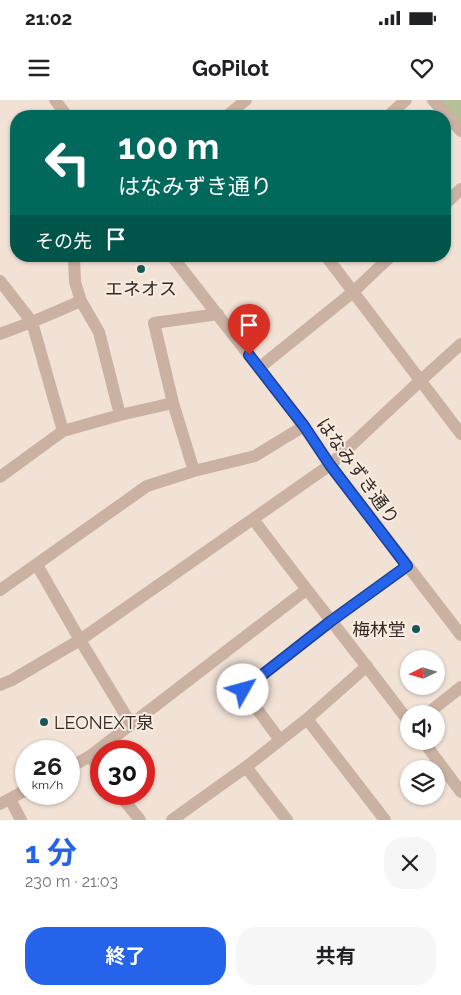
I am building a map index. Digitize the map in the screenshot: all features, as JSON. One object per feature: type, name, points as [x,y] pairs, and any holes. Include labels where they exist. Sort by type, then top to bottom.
[{"type":"street","points":[[234,110],[246,100]]},
{"type":"street","points":[[395,110],[406,100]]},
{"type":"street","points":[[433,100],[442,110]]},
{"type":"street","points":[[451,120],[461,131]]},
{"type":"street","points":[[451,198],[461,189]]},
{"type":"street","points":[[74,262],[75,282],[81,301],[98,332],[120,415]]},
{"type":"street","name":"はなみずき通り","points":[[177,262],[304,426],[330,465],[461,635]]},
{"type":"street","points":[[330,262],[461,434]]},
{"type":"street","points":[[259,368],[353,292],[385,262]]},
{"type":"street","points":[[0,281],[32,322],[63,431]]},
{"type":"street","points":[[0,334],[81,301]]},
{"type":"street","points":[[194,471],[173,403],[154,324],[218,314]]},
{"type":"street","points":[[0,685],[12,680],[80,640],[330,465],[461,344]]},
{"type":"street","points":[[0,477],[63,431],[173,403]]},
{"type":"street","points":[[0,590],[147,486],[194,471],[255,456],[304,426]]},
{"type":"street","points":[[253,520],[400,710]]},
{"type":"street","points":[[37,565],[131,724]]},
{"type":"street","points":[[280,740],[243,690],[331,621],[407,566]]},
{"type":"street","points":[[110,740],[306,590]]},
{"type":"street","points":[[172,820],[246,767],[367,666]]},
{"type":"street","points":[[439,705],[461,688]]},
{"type":"street","points":[[306,718],[385,820]]},
{"type":"street","points":[[430,750],[461,792]]},
{"type":"street","points":[[80,762],[90,756]]},
{"type":"street","points":[[246,767],[287,820]]},
{"type":"street","points":[[5,801],[21,820]]},
{"type":"street","points":[[128,805],[140,820]]},
{"type":"green space","points":[[438,100],[461,100],[461,125],[451,114],[451,110],[447,110]]},
{"type":"place","name":"エネオス","points":[[141,269]]},
{"type":"place","name":"梅林堂","points":[[416,629]]},
{"type":"place","name":"LEONEXT泉","points":[[44,722]]},
{"type":"route","points":[[243,690],[331,621],[407,566],[249,355]]}]
